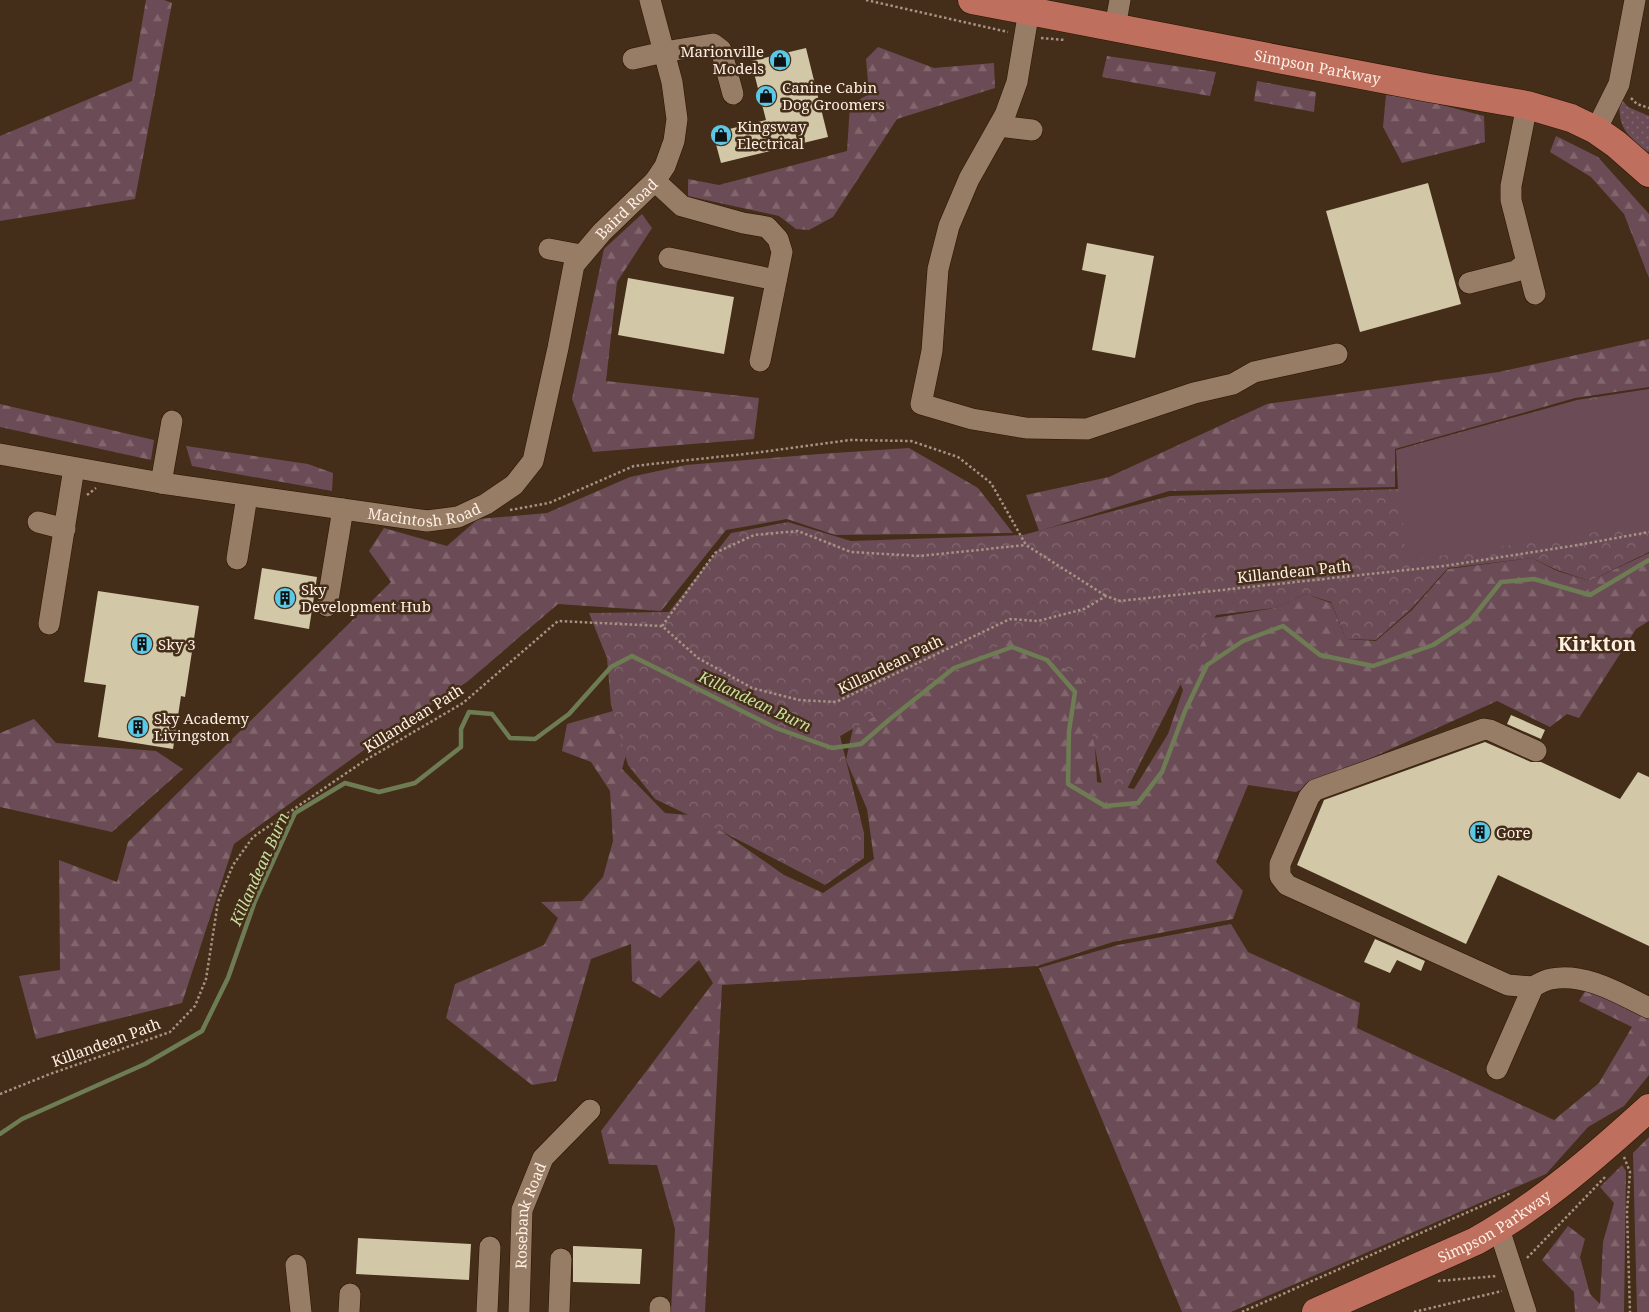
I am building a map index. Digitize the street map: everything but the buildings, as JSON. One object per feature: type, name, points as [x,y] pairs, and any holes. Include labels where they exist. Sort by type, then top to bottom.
[{"type":"main road","name":"Simpson Parkway","points":[[972,0],[1429,88],[1527,105],[1571,118],[1596,130],[1616,144],[1649,173]]},
{"type":"main road","name":"Simpson Parkway","points":[[1316,1312],[1476,1241],[1498,1228],[1570,1178],[1649,1108]]},
{"type":"street","name":"Baird Road","points":[[544,413],[574,265],[602,232],[655,181],[665,166],[674,140],[677,120],[672,82],[650,0]]},
{"type":"street","points":[[1115,27],[1120,0]]},
{"type":"street","points":[[1596,130],[1619,84],[1634,0]]},
{"type":"street","points":[[1029,10],[1017,82],[1005,115],[969,179],[949,226],[938,269],[932,352],[920,404],[972,419],[1026,428],[1088,429],[1194,393],[1233,384],[1254,372],[1337,354]]},
{"type":"street","points":[[633,59],[713,44],[721,50],[733,94]]},
{"type":"street","points":[[1527,105],[1511,186],[1511,200],[1535,294]]},
{"type":"street","points":[[999,126],[1032,130]]},
{"type":"street","points":[[655,181],[682,206],[744,223],[767,227],[778,239],[782,252],[760,360]]},
{"type":"street","points":[[549,248],[581,255]]},
{"type":"street","points":[[669,258],[776,280]]},
{"type":"street","points":[[1469,283],[1516,271],[1526,263]]},
{"type":"street","name":"Macintosh Road","points":[[0,454],[161,483],[427,521],[458,517],[486,504],[514,485],[533,461],[544,413]]},
{"type":"street","points":[[161,483],[172,421]]},
{"type":"street","points":[[49,624],[74,468]]},
{"type":"street","points":[[237,559],[247,496]]},
{"type":"street","points":[[327,606],[343,509]]},
{"type":"street","points":[[38,522],[65,529]]},
{"type":"street","points":[[1536,751],[1484,729],[1315,790],[1309,798],[1280,864],[1280,876],[1287,885],[1508,984],[1533,987],[1550,979],[1569,978],[1598,984],[1649,1008]]},
{"type":"street","points":[[1497,1069],[1533,987]]},
{"type":"street","name":"Rosebank Road","points":[[519,1312],[522,1210],[543,1158],[590,1110]]},
{"type":"street","points":[[1498,1228],[1526,1312]]},
{"type":"street","points":[[488,1312],[490,1247]]},
{"type":"street","points":[[560,1312],[561,1259]]},
{"type":"street","points":[[296,1265],[301,1312]]},
{"type":"path","points":[[486,504],[495,512],[549,503],[634,466],[850,440],[911,441],[958,457],[991,483],[1026,545],[1106,596]]},
{"type":"path","points":[[662,626],[715,553],[754,535],[798,531],[851,552],[920,556],[1026,545]]},
{"type":"path","name":"Killandean Path","points":[[0,1094],[50,1074],[170,1032],[195,1006],[206,979],[218,902],[233,865],[253,837],[364,761],[463,703],[558,621],[662,626],[698,658],[752,688],[799,700],[836,702],[1010,619],[1038,621],[1084,609],[1106,596],[1120,601],[1444,566],[1649,532]]},
{"type":"path","points":[[1618,1164],[1624,1157],[1630,1172],[1627,1212],[1630,1312]]},
{"type":"path","points":[[1414,1312],[1516,1281],[1529,1255],[1611,1170]]},
{"type":"path","points":[[1242,1312],[1519,1190]]},
{"type":"path","points":[[1437,1281],[1516,1281]]},
{"type":"green space","points":[[146,0],[164,0],[172,3],[135,199],[0,221],[0,136],[132,81]]},
{"type":"green space","points":[[878,47],[934,68],[994,63],[995,88],[897,119],[833,217],[809,230],[796,229],[779,216],[688,196],[688,179],[719,185],[847,151],[850,105],[869,94],[866,59]]},
{"type":"green space","points":[[1107,56],[1216,72],[1210,96],[1102,77]]},
{"type":"green space","points":[[1257,81],[1316,92],[1314,112],[1254,101]]},
{"type":"green space","points":[[1386,95],[1419,99],[1484,116],[1485,142],[1402,163],[1383,127]]},
{"type":"green space","points":[[1619,96],[1628,107],[1649,116],[1648,152],[1624,128],[1620,115]]},
{"type":"green space","points":[[1556,136],[1598,157],[1649,214],[1649,278],[1624,214],[1591,177],[1550,152]]},
{"type":"green space","points":[[642,214],[652,228],[617,282],[606,381],[759,398],[754,439],[593,452],[572,399],[604,249]]},
{"type":"green space","points":[[1649,339],[1649,387],[1575,398],[1395,449],[1395,487],[1169,491],[1039,531],[1026,495],[1109,477],[1267,404],[1499,372]]},
{"type":"green space","points":[[1649,389],[1649,552],[1590,581],[1557,570],[1532,558],[1448,568],[1411,609],[1376,640],[1346,639],[1331,602],[1305,594],[1275,608],[1216,615],[1126,791],[1102,785],[1082,679],[1013,638],[840,736],[864,833],[864,858],[825,885],[655,799],[628,765],[611,705],[607,658],[589,613],[669,612],[731,533],[788,522],[851,541],[1023,535],[1170,496],[1398,489],[1396,450],[1577,400]]},
{"type":"green space","points":[[1649,392],[1649,524],[1406,561],[1397,451],[1578,402]]},
{"type":"green space","points":[[0,404],[154,440],[151,460],[0,427]]},
{"type":"green space","points":[[186,446],[308,464],[333,473],[332,491],[192,466]]},
{"type":"green space","points":[[909,448],[978,488],[1013,533],[835,535],[787,519],[726,530],[661,611],[558,604],[467,682],[400,724],[234,844],[182,1003],[36,1039],[19,976],[60,970],[59,860],[117,882],[128,842],[391,582],[369,551],[384,528],[447,546],[478,519],[547,513],[630,477],[686,465]]},
{"type":"green space","points":[[1649,553],[1649,621],[1636,629],[1579,718],[1567,714],[1550,727],[1497,701],[1296,792],[1248,785],[1216,862],[1243,891],[1233,919],[1113,942],[1037,966],[722,985],[705,1312],[671,1312],[675,1229],[657,1165],[609,1164],[601,1131],[713,983],[699,960],[660,998],[632,981],[631,944],[591,959],[556,1081],[532,1085],[446,1018],[455,984],[544,945],[558,918],[541,902],[582,901],[603,877],[613,841],[610,791],[591,762],[562,751],[567,724],[613,711],[629,745],[622,769],[665,813],[700,816],[784,875],[823,893],[874,859],[867,809],[846,760],[855,719],[1012,621],[1065,638],[1092,696],[1097,782],[1134,789],[1168,734],[1183,690],[1171,661],[1208,619],[1275,608],[1305,594],[1331,603],[1346,639],[1376,641],[1412,610],[1448,569],[1532,558],[1557,571],[1590,581]]},
{"type":"green space","points":[[34,719],[56,743],[156,751],[183,769],[112,832],[0,807],[0,733]]},
{"type":"green space","points":[[1231,924],[1248,952],[1360,1003],[1357,1028],[1554,1120],[1599,1083],[1632,1027],[1579,1001],[1588,986],[1649,1019],[1649,1075],[1624,1106],[1588,1127],[1546,1174],[1231,1312],[1182,1312],[1039,968],[1118,945]]},
{"type":"green space","points":[[1649,1137],[1649,1312],[1637,1312],[1633,1153]]},
{"type":"green space","points":[[1622,1165],[1626,1171],[1624,1312],[1575,1312],[1574,1292],[1542,1260],[1568,1226],[1585,1239],[1580,1257],[1590,1294],[1600,1304],[1603,1242],[1614,1203],[1600,1187]]},
{"type":"waterway","name":"Killandean Burn","points":[[0,1134],[22,1119],[145,1064],[202,1031],[228,978],[255,901],[295,813],[345,783],[379,792],[415,783],[461,747],[461,729],[469,712],[492,714],[510,738],[535,739],[569,714],[611,667],[632,656],[776,728],[832,748],[861,744],[954,668],[1012,647],[1047,660],[1075,692],[1069,731],[1068,784],[1105,806],[1138,803],[1162,772],[1185,711],[1207,665],[1243,641],[1283,626],[1320,655],[1373,666],[1433,645],[1470,621],[1501,582],[1534,579],[1590,595],[1649,560]]},
{"type":"place","name":"Marionville Models","points":[[780,60]]},
{"type":"place","name":"Canine Cabin Dog Groomers","points":[[766,96]]},
{"type":"place","name":"Kingsway Electrical","points":[[721,135]]},
{"type":"place","name":"Sky Development Hub","points":[[285,598]]},
{"type":"place","name":"Sky 3","points":[[142,644]]},
{"type":"place","name":"Sky Academy Livingston","points":[[138,727]]},
{"type":"place","name":"Gore","points":[[1480,832]]},
{"type":"district","name":"Kirkton","points":[[1597,643]]}]
